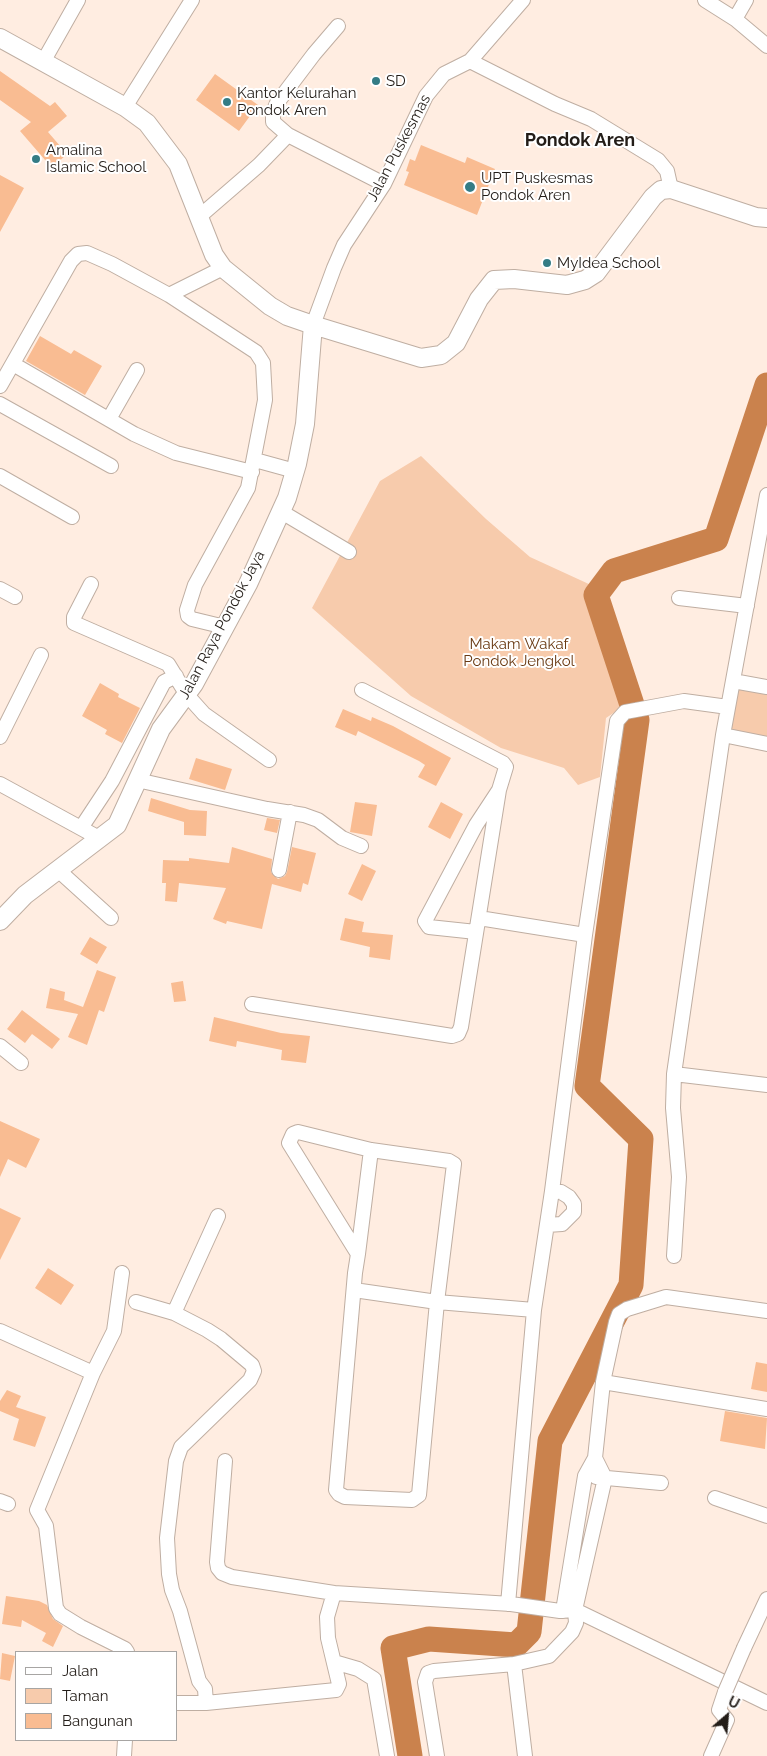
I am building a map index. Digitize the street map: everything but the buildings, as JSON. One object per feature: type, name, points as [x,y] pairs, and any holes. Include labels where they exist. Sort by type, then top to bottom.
[{"type":"main road","points":[[0,38],[125,106],[147,123],[178,164],[200,216],[213,272],[287,316],[421,358],[441,355],[456,343],[479,299],[494,280],[514,278],[567,285],[585,280],[596,273],[653,197],[661,190],[671,189],[756,217],[767,218]]},
{"type":"main road","name":"Jalan Raya Pondok Jaya","points":[[0,921],[25,895],[117,825],[161,729],[187,695],[248,584],[280,511],[295,471],[305,424],[313,325]]},
{"type":"street","points":[[43,62],[78,0]]},
{"type":"street","points":[[125,106],[192,0]]},
{"type":"street","name":"Jalan Puskesmas","points":[[313,325],[344,245],[384,184],[426,96],[444,74],[470,61],[523,0]]},
{"type":"street","points":[[705,0],[734,19],[767,46]]},
{"type":"street","points":[[734,19],[746,0]]},
{"type":"street","points":[[338,26],[277,102],[273,112],[274,122],[288,135],[384,184]]},
{"type":"street","points":[[470,61],[555,104],[591,119],[651,156],[667,171],[671,189]]},
{"type":"street","points":[[200,216],[260,165],[288,135]]},
{"type":"street","points":[[0,386],[71,261],[78,254],[87,252],[170,295],[256,352],[263,364],[266,400],[254,466],[237,510],[195,586],[187,610],[188,616],[192,619],[225,627]]},
{"type":"street","points":[[170,295],[213,272]]},
{"type":"street","points":[[12,364],[134,434],[176,453],[295,471]]},
{"type":"street","points":[[109,419],[137,370]]},
{"type":"street","points":[[0,404],[111,466]]},
{"type":"street","points":[[0,476],[72,517]]},
{"type":"street","points":[[674,1256],[679,1177],[673,1108],[674,1074],[723,735],[767,495]]},
{"type":"street","points":[[280,511],[349,552]]},
{"type":"street","points":[[91,584],[74,617],[74,623],[168,664],[187,695],[204,714],[269,760]]},
{"type":"street","points":[[0,589],[15,597]]},
{"type":"street","points":[[679,598],[747,606]]},
{"type":"street","points":[[0,737],[41,655]]},
{"type":"street","points":[[81,828],[112,781],[164,682],[176,676]]},
{"type":"street","points":[[733,681],[767,687]]},
{"type":"street","points":[[362,690],[503,763],[506,767],[499,790],[476,825],[425,922],[429,926],[476,932]]},
{"type":"street","points":[[510,1604],[534,1310],[552,1191],[585,935],[617,721],[625,712],[684,701],[728,707]]},
{"type":"street","points":[[723,735],[767,744]]},
{"type":"street","points":[[137,780],[267,809],[290,812],[318,820],[342,838],[361,846]]},
{"type":"street","points":[[0,784],[81,828],[103,836]]},
{"type":"street","points":[[252,1004],[452,1036],[458,1034],[462,1027],[499,790]]},
{"type":"street","points":[[279,870],[290,812]]},
{"type":"street","points":[[58,870],[111,918]]},
{"type":"street","points":[[479,918],[585,935]]},
{"type":"street","points":[[0,1046],[21,1063]]},
{"type":"street","points":[[674,1074],[767,1085]]},
{"type":"street","points":[[358,1254],[289,1143],[293,1134],[298,1132],[371,1150],[449,1161],[454,1164],[437,1302],[419,1495],[412,1500],[346,1497],[339,1494],[336,1490],[354,1290],[371,1150]]},
{"type":"street","points":[[547,1225],[562,1224],[574,1212],[574,1204],[569,1197],[561,1192],[552,1191]]},
{"type":"street","points":[[174,1312],[218,1216]]},
{"type":"street","points":[[122,1273],[114,1331],[93,1373],[37,1510],[46,1526],[56,1608],[60,1614],[80,1628],[126,1651]]},
{"type":"street","points":[[354,1290],[437,1302],[534,1310]]},
{"type":"street","points":[[437,1756],[425,1682],[428,1673],[514,1664],[540,1658],[555,1652],[572,1632],[576,1623],[566,1611],[585,1476],[595,1458],[603,1382],[619,1314],[627,1309],[666,1297],[767,1312]]},
{"type":"street","points":[[136,1302],[174,1312],[221,1338],[252,1366],[254,1371],[250,1380],[181,1447],[176,1462],[167,1538],[169,1574],[199,1681],[205,1689],[203,1703]]},
{"type":"street","points":[[0,1331],[93,1373]]},
{"type":"street","points":[[603,1382],[767,1409]]},
{"type":"street","points":[[566,1611],[605,1478],[595,1458]]},
{"type":"street","points":[[225,1461],[217,1562],[222,1573],[232,1577],[334,1593],[510,1604],[566,1611],[767,1703]]},
{"type":"street","points":[[585,1476],[661,1483]]},
{"type":"street","points":[[715,1498],[767,1516]]},
{"type":"street","points":[[178,1703],[203,1703],[336,1690],[339,1684],[328,1638],[327,1617],[334,1593]]},
{"type":"street","points":[[711,1756],[727,1720],[719,1710],[724,1692],[767,1599]]},
{"type":"street","points":[[334,1662],[363,1671],[374,1679],[387,1756]]},
{"type":"street","points":[[514,1664],[525,1756]]},
{"type":"street","points":[[124,1756],[125,1741]]},
{"type":"green space","name":"Makam Wakaf Pondok Jengkol","points":[[421,456],[486,519],[530,557],[591,585],[637,697],[606,718],[600,777],[578,785],[564,768],[501,748],[411,696],[312,608],[380,481]]},
{"type":"green space","points":[[733,681],[767,687],[767,739],[723,735]]},
{"type":"waterway","points":[[410,1756],[393,1648],[429,1639],[516,1645],[529,1632],[550,1441],[631,1285],[641,1139],[587,1086],[637,720],[596,595],[614,571],[716,539],[767,385]]},
{"type":"place","name":"SD","points":[[376,81]]},
{"type":"place","name":"Kantor Kelurahan Pondok Aren","points":[[227,102]]},
{"type":"place","name":"Amalina Islamic School","points":[[36,159]]},
{"type":"place","name":"UPT Puskesmas Pondok Aren","points":[[470,187]]},
{"type":"place","name":"MyIdea School","points":[[547,263]]},
{"type":"district","name":"Pondok Aren","points":[[580,141]]}]
